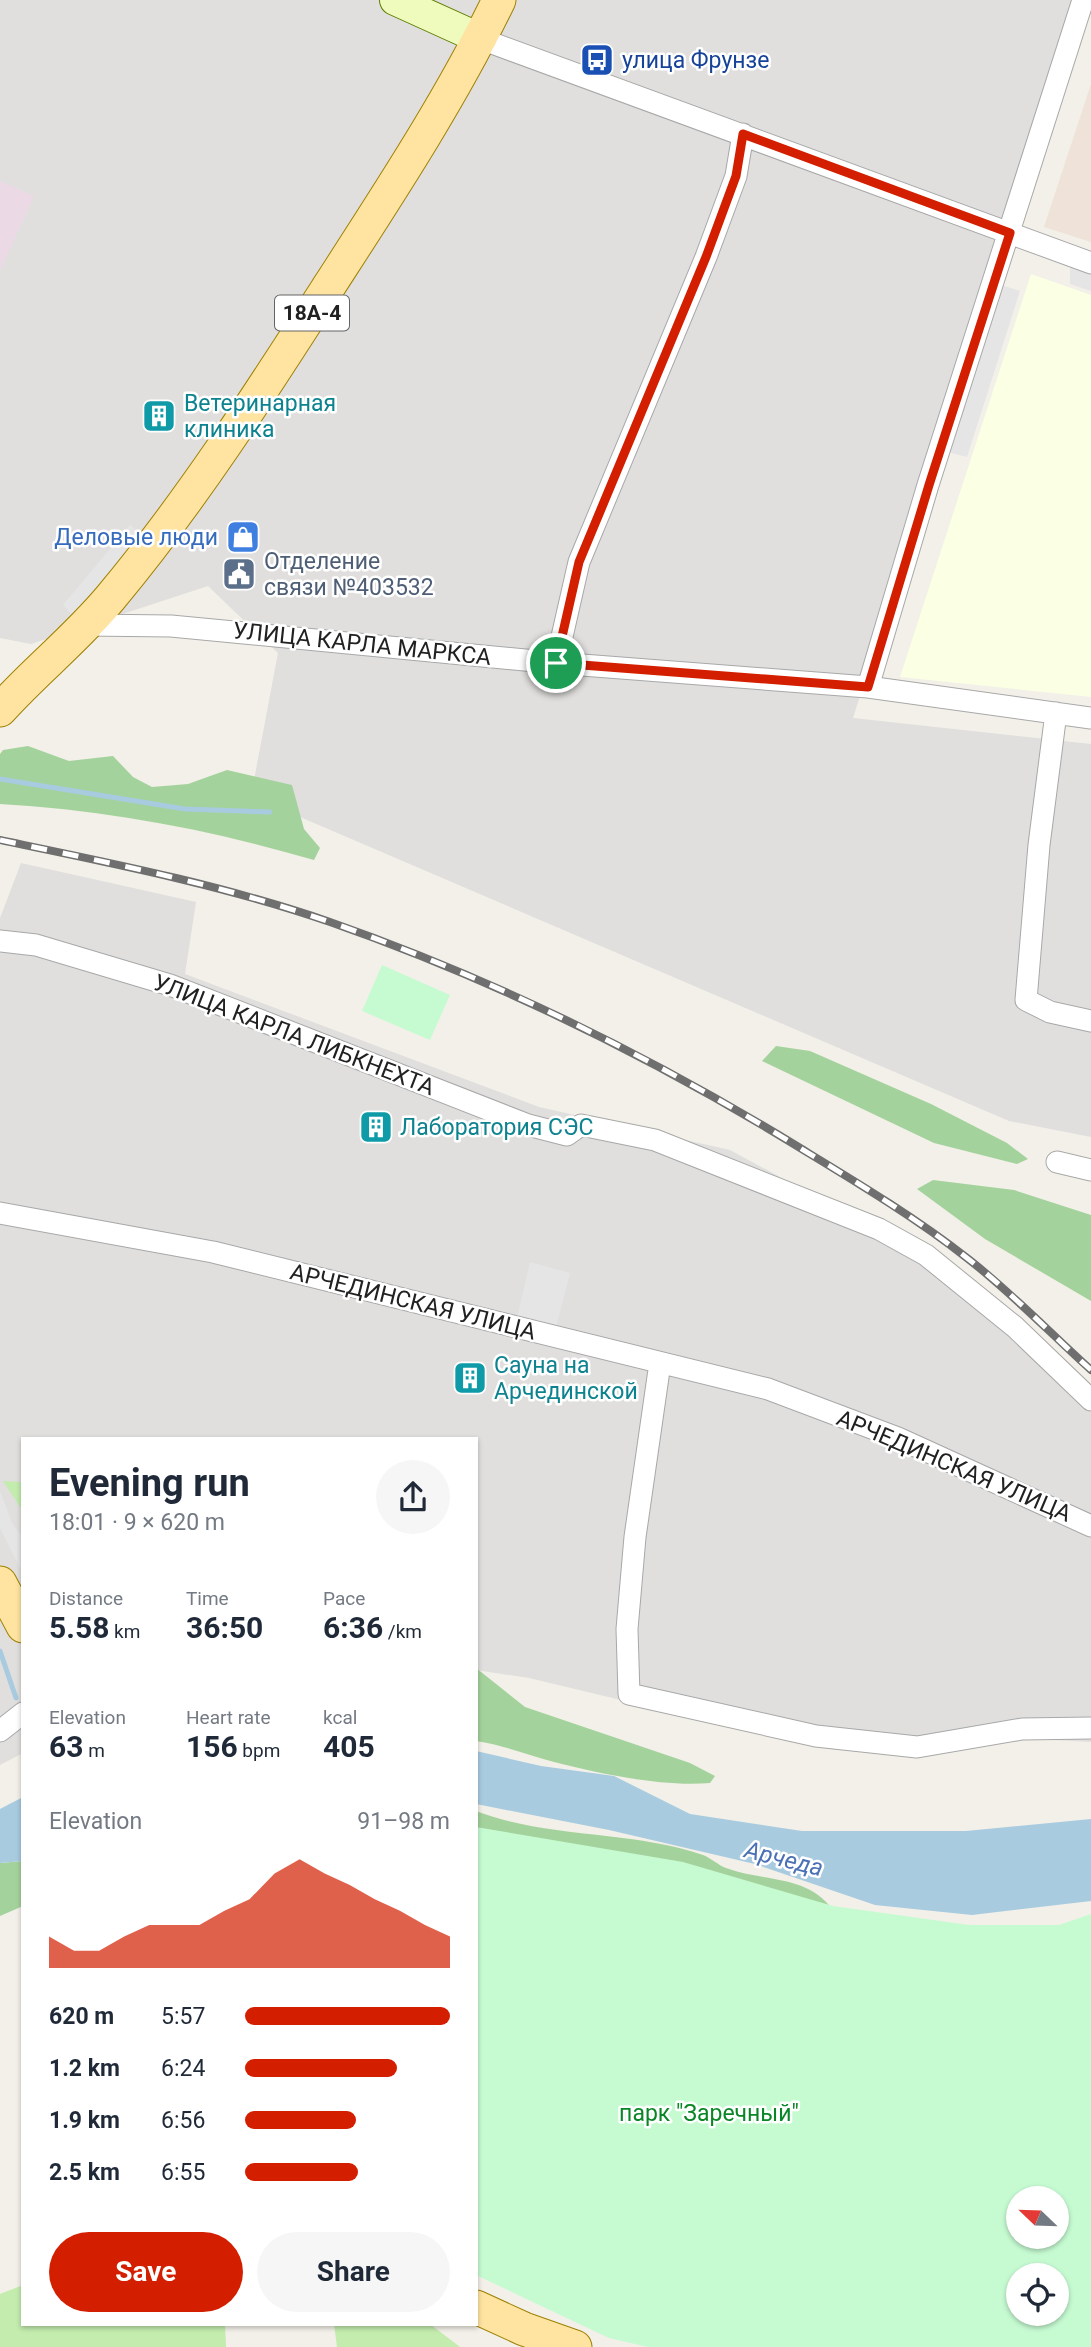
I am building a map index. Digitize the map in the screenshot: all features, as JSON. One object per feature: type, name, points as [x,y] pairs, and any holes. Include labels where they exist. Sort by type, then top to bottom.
[{"type":"main road","name":"18А-4","points":[[0,710],[86,625],[172,519],[267,383],[371,221],[481,39],[499,0]]},
{"type":"main road","points":[[0,1583],[21,1622]]},
{"type":"main road","points":[[478,2308],[524,2329],[575,2347]]},
{"type":"street","points":[[395,0],[481,39],[1091,263]]},
{"type":"street","points":[[868,687],[929,485],[1083,0]]},
{"type":"street","points":[[556,663],[579,562],[706,257],[736,176],[743,134]]},
{"type":"street","name":"УЛИЦА КАРЛА МАРКСА","points":[[86,625],[194,628],[556,663],[868,687],[1091,718]]},
{"type":"street","points":[[1056,713],[1039,845],[1026,1000],[1050,1012],[1091,1021]]},
{"type":"street","name":"УЛИЦА КАРЛА ЛИБКНЕХТА","points":[[0,941],[36,945],[170,985],[528,1125],[567,1135],[581,1125],[655,1140],[879,1228],[926,1255],[956,1279],[1015,1328],[1091,1400]]},
{"type":"street","points":[[1057,1161],[1091,1170]]},
{"type":"street","name":"АРЧЕДИНСКАЯ УЛИЦА","points":[[0,1213],[213,1252],[781,1394],[898,1438],[1091,1526]]},
{"type":"street","points":[[660,1363],[635,1537],[627,1629],[629,1694],[817,1735],[917,1747],[1022,1729],[1091,1728]]},
{"type":"street","points":[[0,1731],[21,1715]]},
{"type":"shaded area","points":[[0,0],[1080,0],[853,718],[1091,744],[1091,1137],[1009,1121],[251,796],[278,653],[208,586],[31,644],[0,638]]},
{"type":"shaded area","points":[[1091,84],[1091,242],[1044,227]]},
{"type":"shaded area","points":[[0,181],[34,196],[0,271]]},
{"type":"shaded area","points":[[1070,260],[1091,268],[1091,291],[1070,284]]},
{"type":"shaded area","points":[[1031,274],[1091,295],[1091,697],[900,677]]},
{"type":"shaded area","points":[[998,284],[1020,291],[967,457],[944,451]]},
{"type":"shaded area","points":[[130,525],[145,538],[76,619],[63,605]]},
{"type":"shaded area","points":[[21,863],[196,902],[185,974],[539,1107],[730,1150],[920,1253],[1091,1408],[1091,1742],[998,1737],[775,1737],[529,1678],[478,1670],[478,1437],[21,1437],[21,1754],[0,1765],[0,918]]},
{"type":"shaded area","points":[[530,1262],[570,1273],[554,1335],[515,1326]]},
{"type":"shaded area","points":[[0,1491],[12,1523],[21,1535],[21,1570],[0,1528]]},
{"type":"green space","points":[[28,746],[69,761],[113,756],[133,777],[152,787],[188,784],[227,770],[292,785],[304,829],[320,848],[314,860],[237,839],[159,823],[79,811],[0,804],[0,754],[3,750]]},
{"type":"green space","points":[[382,965],[450,995],[430,1040],[362,1011]]},
{"type":"green space","points":[[776,1046],[810,1051],[931,1104],[1007,1143],[1028,1159],[1017,1164],[934,1143],[762,1061]]},
{"type":"green space","points":[[933,1180],[1014,1190],[1091,1215],[1091,1301],[985,1239],[917,1189]]},
{"type":"green space","points":[[3,1481],[21,1482],[21,1508]]},
{"type":"green space","points":[[478,1670],[525,1707],[690,1763],[715,1776],[710,1783],[691,1784],[632,1778],[572,1767],[478,1741]]},
{"type":"green space","points":[[478,1812],[532,1826],[675,1847],[703,1855],[723,1867],[811,1890],[833,1910],[534,1852],[478,1829]]},
{"type":"green space","name":"парк \"Заречный\"","points":[[478,1827],[683,1862],[833,1906],[969,1925],[1059,1925],[1091,1914],[1091,2347],[648,2347],[609,2338],[478,2276]]},
{"type":"green space","points":[[21,1861],[21,1907],[0,1916],[0,1863]]},
{"type":"green space","points":[[21,2286],[21,2326],[225,2326],[226,2347],[0,2347],[0,2294]]},
{"type":"green space","points":[[334,2326],[433,2326],[460,2347],[337,2347]]},
{"type":"water","name":"Арчеда","points":[[478,1751],[541,1766],[614,1776],[690,1814],[802,1831],[966,1831],[1091,1819],[1091,1901],[972,1915],[875,1905],[755,1864],[609,1830],[478,1804]]},
{"type":"water","points":[[21,1798],[21,1861],[0,1863],[0,1809]]},
{"type":"waterway","points":[[0,779],[185,809],[270,812]]},
{"type":"waterway","points":[[0,1651],[16,1698]]},
{"type":"railway","points":[[0,840],[166,876],[290,909],[391,944],[567,1020],[736,1110],[903,1212],[983,1271],[1091,1370]]},
{"type":"place","name":"улица Фрунзе","points":[[597,60]]},
{"type":"place","name":"Ветеринарная клиника","points":[[159,416]]},
{"type":"place","name":"Деловые люди","points":[[243,537]]},
{"type":"place","name":"Отделение связи №403532","points":[[239,574]]},
{"type":"place","name":"Лаборатория СЭС","points":[[376,1127]]},
{"type":"place","name":"Сауна на Арчединской","points":[[470,1378]]},
{"type":"route","points":[[743,134],[1010,233],[868,687],[556,663],[579,562],[706,257],[736,176],[743,134]]}]
